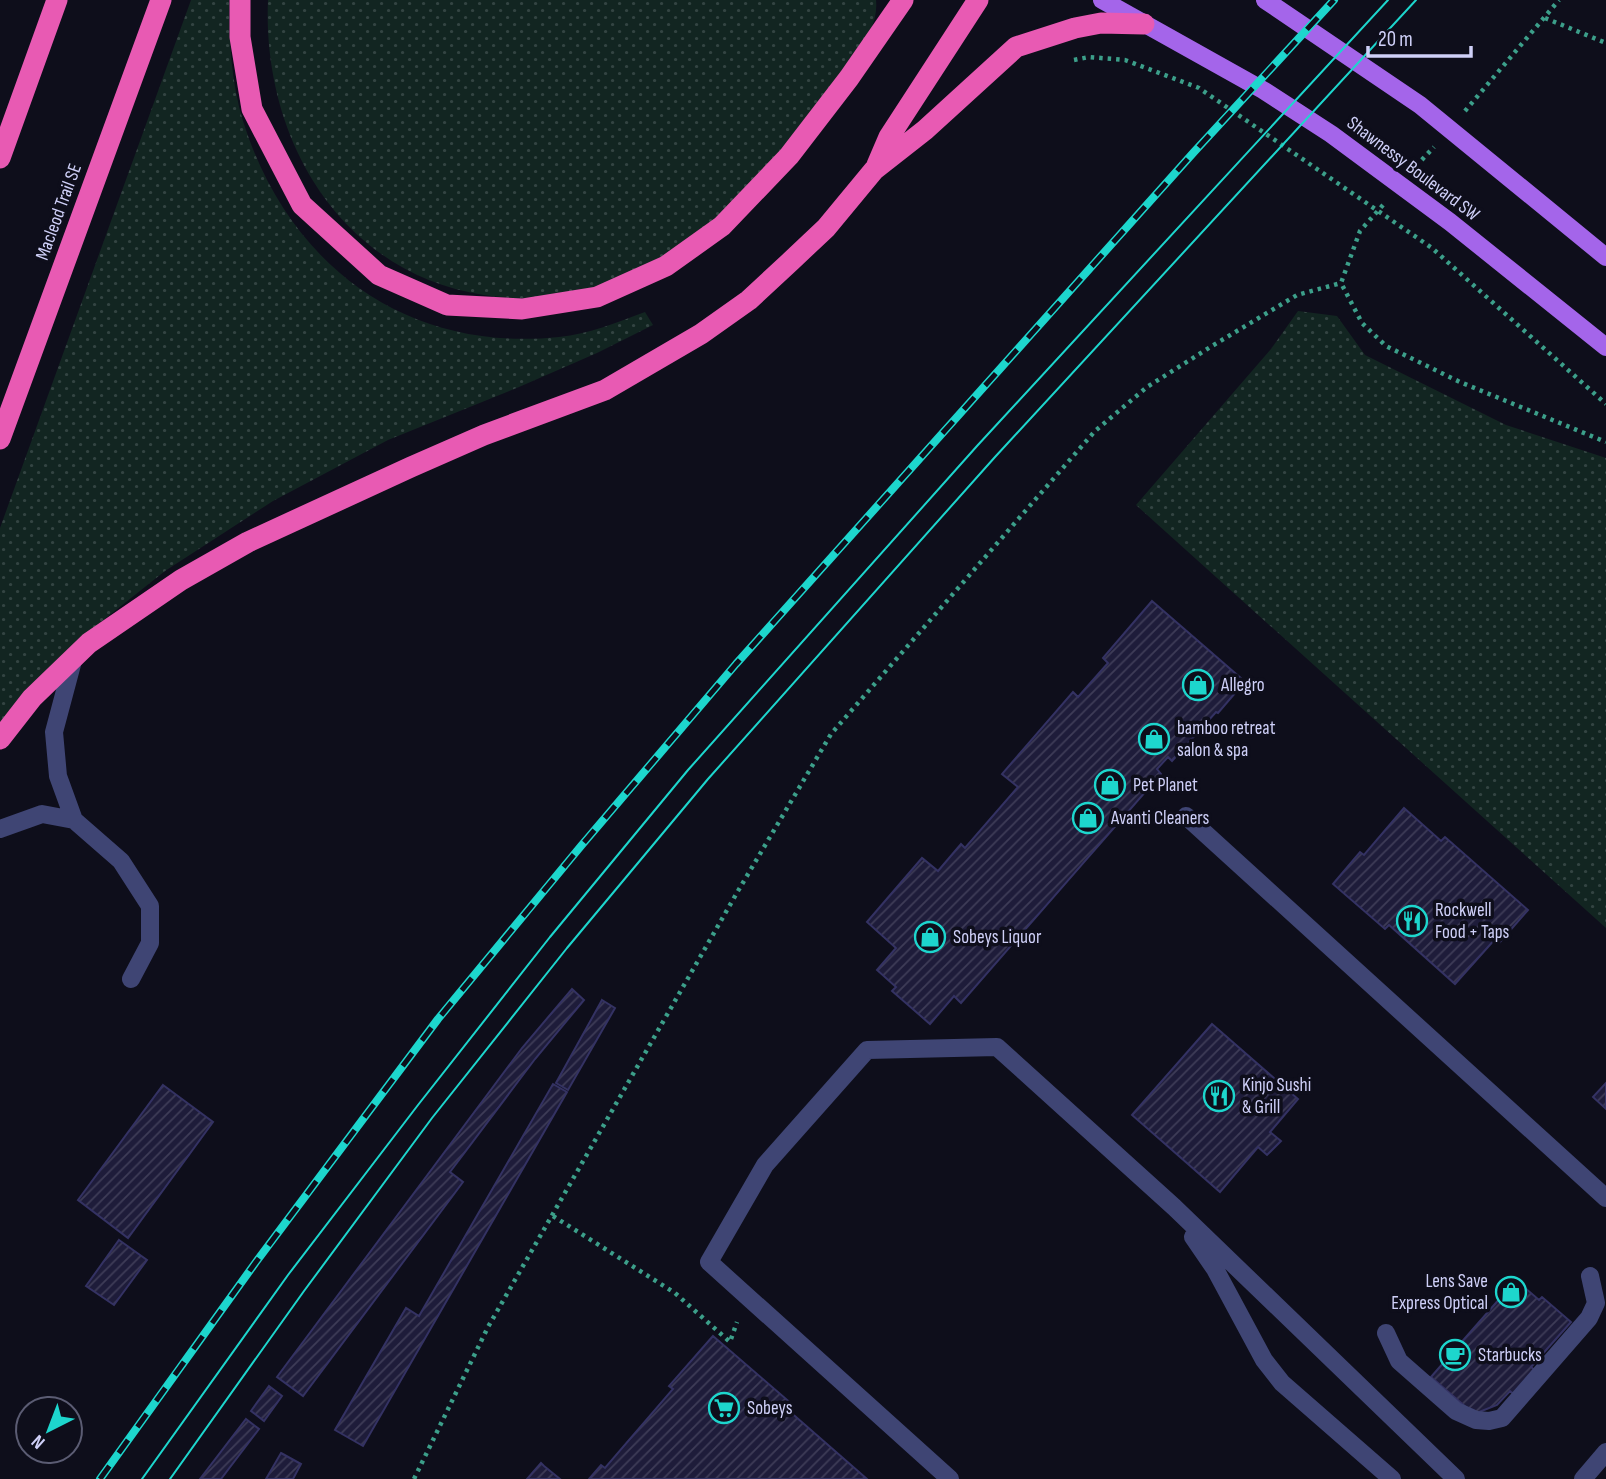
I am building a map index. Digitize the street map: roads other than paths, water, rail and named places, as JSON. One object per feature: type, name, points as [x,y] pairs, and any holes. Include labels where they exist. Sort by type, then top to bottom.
[{"type":"highway","points":[[0,158],[57,0]]},
{"type":"highway","name":"Macleod Trail SE","points":[[0,439],[161,0]]},
{"type":"highway","points":[[240,0],[240,37],[252,109],[302,205],[379,275],[447,305],[522,309],[597,297],[666,266],[722,226],[789,156],[849,78],[903,0]]},
{"type":"highway","points":[[884,0],[885,24]]},
{"type":"highway","points":[[874,170],[889,137],[978,0]]},
{"type":"highway","points":[[0,739],[32,698],[74,657],[131,612],[181,580],[248,542],[484,435],[605,390],[701,334],[749,300],[826,228],[874,170],[925,130],[1016,47],[1075,27],[1101,23],[1144,24]]},
{"type":"main road","name":"Shawnessy Boulevard SW","points":[[1102,0],[1263,90],[1331,134],[1450,222],[1606,347]]},
{"type":"main road","points":[[1265,0],[1420,105],[1606,257]]},
{"type":"street","points":[[74,657],[54,732],[58,776],[74,820],[121,861],[150,906],[150,943],[131,979]]},
{"type":"street","points":[[0,829],[42,814],[74,820]]},
{"type":"street","points":[[1186,817],[1606,1198]]},
{"type":"street","points":[[950,1479],[709,1262],[765,1165],[867,1050],[997,1047],[1174,1207],[1456,1479]]},
{"type":"street","points":[[1174,1207],[1215,1269],[1264,1360],[1282,1382],[1392,1479]]},
{"type":"street","points":[[1386,1333],[1399,1361],[1456,1411],[1476,1420],[1502,1418],[1589,1318],[1596,1303],[1590,1276]]},
{"type":"street","points":[[1583,1479],[1606,1452]]},
{"type":"tram line","points":[[142,1479],[288,1275],[418,1105],[550,937],[688,770],[977,446],[1388,0]]},
{"type":"tram line","points":[[170,1479],[432,1118],[567,948],[708,779],[995,457],[1416,0]]},
{"type":"railway","points":[[100,1479],[256,1262],[438,1019],[581,846],[736,664],[1194,152],[1334,0]]},
{"type":"place","name":"Allegro","points":[[1198,685]]},
{"type":"place","name":"bamboo retreat salon & spa","points":[[1154,739]]},
{"type":"place","name":"Pet Planet","points":[[1110,785]]},
{"type":"place","name":"Avanti Cleaners","points":[[1088,818]]},
{"type":"place","name":"Rockwell Food + Taps","points":[[1412,921]]},
{"type":"place","name":"Sobeys Liquor","points":[[930,937]]},
{"type":"place","name":"Kinjo Sushi & Grill","points":[[1219,1096]]},
{"type":"place","name":"Lens Save Express Optical","points":[[1511,1292]]},
{"type":"place","name":"Starbucks","points":[[1455,1355]]},
{"type":"place","name":"Sobeys","points":[[724,1408]]}]
